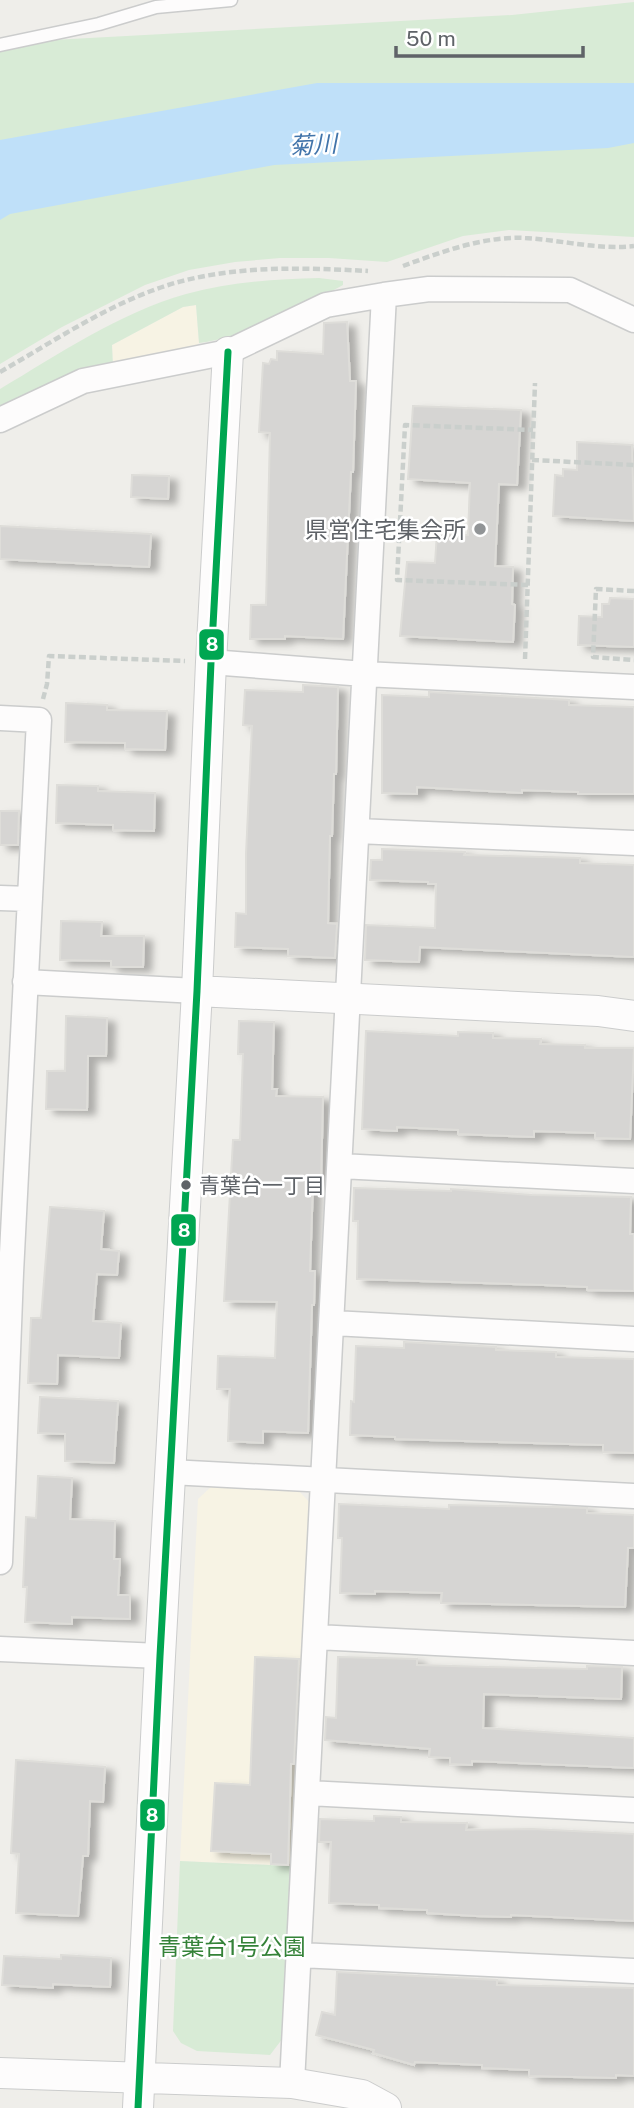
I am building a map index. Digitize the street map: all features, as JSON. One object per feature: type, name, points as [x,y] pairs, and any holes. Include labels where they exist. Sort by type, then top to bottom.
[{"type":"street","points":[[0,421],[83,381],[228,352],[326,305],[384,295],[429,289],[570,290],[634,320]]},
{"type":"street","points":[[292,2083],[384,295]]},
{"type":"street","points":[[139,2093],[228,352]]},
{"type":"street","points":[[211,662],[364,674],[634,687]]},
{"type":"street","points":[[0,718],[39,720],[25,982],[10,1084],[0,1562]]},
{"type":"street","points":[[357,831],[634,843]]},
{"type":"street","points":[[0,898],[30,899]]},
{"type":"street","points":[[25,982],[597,1011],[634,1016]]},
{"type":"street","points":[[340,1166],[634,1181]]},
{"type":"street","points":[[332,1323],[634,1339]]},
{"type":"street","points":[[170,1472],[634,1496]]},
{"type":"street","points":[[316,1637],[634,1653]]},
{"type":"street","points":[[0,1649],[160,1656]]},
{"type":"street","points":[[307,1793],[634,1810]]},
{"type":"street","points":[[299,1955],[634,1971]]},
{"type":"street","points":[[0,2073],[139,2093],[292,2083],[362,2095],[386,2108]]},
{"type":"lane","points":[[0,45],[99,24],[156,7],[230,0]]},
{"type":"path","points":[[400,267],[492,240],[523,238],[634,246]]},
{"type":"path","points":[[0,372],[64,335],[150,291],[191,278],[239,271],[282,269],[321,268],[374,272]]},
{"type":"path","points":[[524,681],[535,383]]},
{"type":"path","points":[[528,585],[397,580],[405,425],[533,430]]},
{"type":"path","points":[[532,460],[634,465]]},
{"type":"path","points":[[634,591],[596,589],[593,657],[634,660]]},
{"type":"path","points":[[39,720],[47,684],[49,656],[211,662]]},
{"type":"shaded area","points":[[196,305],[199,343],[192,352],[113,367],[112,345],[183,307]]},
{"type":"shaded area","points":[[212,1486],[298,1490],[311,1504],[292,1866],[180,1861],[198,1499]]},
{"type":"green space","points":[[634,2],[634,237],[509,230],[463,236],[387,262],[280,258],[189,270],[145,285],[62,327],[0,364],[0,48],[15,42],[512,15]]},
{"type":"green space","points":[[319,278],[343,281],[343,285],[274,321],[218,340],[199,343],[196,305],[183,307],[112,345],[113,367],[0,412],[0,389],[113,323],[137,312],[186,294],[235,284]]},
{"type":"green space","name":"青葉台1号公園","points":[[180,1861],[292,1866],[283,2038],[270,2055],[197,2051],[181,2043],[173,2031]]},
{"type":"water","name":"菊川","points":[[317,83],[634,83],[634,143],[608,148],[274,165],[10,214],[0,220],[0,140]]},
{"type":"building","points":[[347,322],[350,381],[356,381],[343,639],[285,636],[285,639],[250,639],[251,605],[266,605],[270,433],[259,432],[263,363],[269,364],[271,359],[277,360],[277,351],[323,354],[324,323]]},
{"type":"building","points":[[413,406],[521,410],[517,485],[499,484],[495,566],[513,567],[513,642],[400,636],[407,562],[435,563],[437,533],[468,535],[470,483],[408,479]]},
{"type":"building","points":[[577,442],[632,445],[634,521],[553,516],[555,475],[563,476],[563,469],[577,470]]},
{"type":"building","points":[[132,475],[169,476],[168,499],[131,497]]},
{"type":"building","points":[[0,526],[151,534],[149,567],[0,559]]},
{"type":"building","points":[[610,598],[634,599],[634,647],[578,645],[579,616],[602,617],[602,604],[609,604]]},
{"type":"building","points":[[303,685],[338,687],[328,923],[337,924],[335,958],[288,956],[288,949],[235,947],[236,913],[246,914],[252,726],[243,725],[245,690],[303,692]]},
{"type":"building","points":[[429,692],[569,700],[569,705],[634,707],[634,794],[522,790],[522,793],[417,787],[417,794],[382,793],[382,695],[429,697]]},
{"type":"building","points":[[66,703],[107,705],[107,710],[167,711],[165,750],[125,749],[125,743],[65,742]]},
{"type":"building","points":[[57,785],[98,786],[98,791],[155,793],[154,831],[113,830],[113,825],[56,823]]},
{"type":"building","points":[[0,811],[19,811],[18,845],[0,845]]},
{"type":"building","points":[[382,849],[465,852],[464,855],[580,858],[580,863],[634,865],[634,957],[420,947],[419,962],[365,960],[366,925],[435,928],[436,884],[370,880],[371,860],[382,860]]},
{"type":"building","points":[[61,921],[102,922],[101,936],[144,936],[143,967],[111,967],[111,961],[60,960]]},
{"type":"building","points":[[66,1016],[107,1018],[106,1056],[88,1056],[87,1110],[46,1109],[47,1071],[65,1071]]},
{"type":"building","points":[[239,1021],[274,1022],[272,1089],[277,1089],[276,1096],[323,1097],[321,1183],[313,1183],[310,1271],[315,1271],[308,1433],[263,1431],[263,1443],[228,1441],[230,1389],[217,1389],[218,1356],[275,1358],[277,1302],[224,1301],[233,1140],[240,1140],[243,1054],[238,1054]]},
{"type":"building","points":[[366,1031],[458,1036],[458,1032],[493,1033],[493,1038],[541,1039],[540,1044],[634,1048],[630,1139],[595,1138],[595,1133],[534,1131],[534,1137],[458,1134],[458,1130],[397,1127],[397,1131],[362,1129]]},
{"type":"building","points":[[354,1188],[451,1189],[532,1195],[631,1197],[630,1234],[634,1234],[634,1291],[357,1279],[358,1221],[353,1221]]},
{"type":"building","points":[[50,1207],[104,1211],[101,1249],[119,1251],[117,1275],[97,1274],[93,1321],[121,1323],[119,1358],[58,1355],[57,1384],[28,1383],[31,1318],[41,1318]]},
{"type":"building","points":[[404,1342],[556,1352],[556,1357],[634,1359],[634,1453],[603,1452],[603,1445],[395,1439],[350,1435],[356,1346],[404,1348]]},
{"type":"building","points":[[40,1397],[118,1401],[114,1463],[65,1461],[65,1434],[38,1433]]},
{"type":"building","points":[[38,1476],[72,1478],[70,1519],[115,1521],[114,1559],[120,1559],[118,1595],[130,1595],[130,1619],[72,1617],[72,1624],[25,1622],[27,1587],[23,1587],[26,1517],[36,1518]]},
{"type":"building","points":[[339,1504],[449,1509],[449,1505],[587,1508],[587,1513],[634,1515],[634,1548],[628,1548],[625,1607],[441,1603],[442,1593],[340,1593],[342,1538],[338,1538]]},
{"type":"building","points":[[255,1657],[299,1659],[294,1764],[291,1764],[288,1865],[271,1864],[271,1854],[211,1851],[215,1783],[250,1785]]},
{"type":"building","points":[[338,1657],[417,1659],[417,1665],[587,1669],[587,1666],[622,1667],[621,1699],[484,1694],[483,1728],[634,1738],[634,1768],[472,1761],[472,1765],[450,1764],[450,1758],[429,1757],[430,1749],[325,1740],[326,1717],[336,1718]]},
{"type":"building","points":[[16,1760],[105,1767],[103,1802],[90,1801],[88,1856],[83,1856],[78,1916],[16,1913],[19,1854],[11,1853]]},
{"type":"building","points":[[374,1816],[401,1817],[401,1822],[467,1823],[466,1830],[532,1829],[634,1834],[634,1921],[511,1915],[476,1916],[379,1908],[379,1905],[329,1903],[331,1842],[319,1842],[320,1819],[374,1821]]},
{"type":"building","points":[[61,1955],[111,1958],[110,1987],[2,1985],[4,1956],[61,1959]]},
{"type":"building","points":[[337,1972],[497,1980],[497,1985],[634,1988],[634,2076],[529,2076],[529,2070],[482,2068],[482,2065],[415,2062],[414,2065],[373,2053],[374,2050],[316,2035],[322,2012],[335,2015]]},
{"type":"transit line","name":"8","points":[[138,2108],[228,352]]},
{"type":"place","name":"県営住宅集会所","points":[[480,529]]},
{"type":"place","name":"青葉台一丁目","points":[[186,1185]]}]
